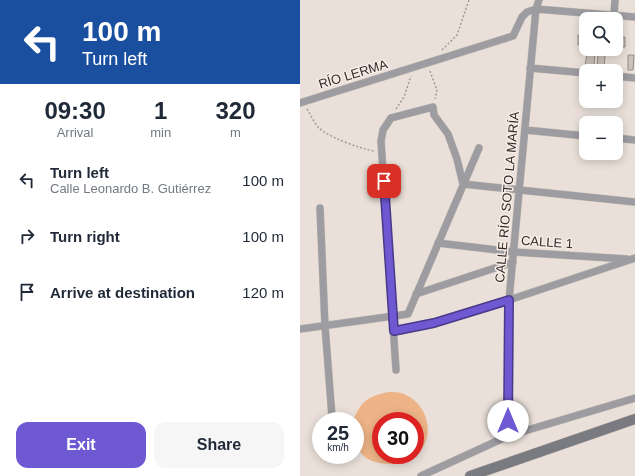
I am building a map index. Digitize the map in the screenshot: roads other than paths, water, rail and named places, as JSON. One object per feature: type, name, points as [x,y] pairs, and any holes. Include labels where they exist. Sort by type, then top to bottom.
[{"type":"main road","points":[[470,476],[635,418]]},
{"type":"street","name":"CALLE RÍO SOTO LA MARÍA","points":[[508,436],[509,300],[530,68],[536,9],[539,0]]},
{"type":"street","points":[[614,12],[616,0]]},
{"type":"street","points":[[536,9],[579,12]]},
{"type":"street","name":"RÍO LERMA","points":[[301,103],[513,36],[522,18],[527,12],[536,9]]},
{"type":"street","points":[[623,16],[635,17]]},
{"type":"street","points":[[530,68],[579,72]]},
{"type":"street","points":[[623,77],[635,78]]},
{"type":"street","points":[[396,370],[381,141],[383,130],[391,118],[433,106],[434,115],[448,134],[457,159],[463,184]]},
{"type":"street","points":[[525,130],[579,135]]},
{"type":"street","points":[[623,139],[635,140]]},
{"type":"street","points":[[300,329],[408,314],[479,148]]},
{"type":"street","points":[[463,184],[635,202]]},
{"type":"street","points":[[320,208],[325,326],[332,412]]},
{"type":"street","name":"CALLE 1","points":[[438,244],[514,252],[633,258]]},
{"type":"street","points":[[394,331],[434,323],[509,300],[633,258]]},
{"type":"street","points":[[416,294],[513,262]]},
{"type":"street","points":[[421,476],[508,436],[635,398]]}]
